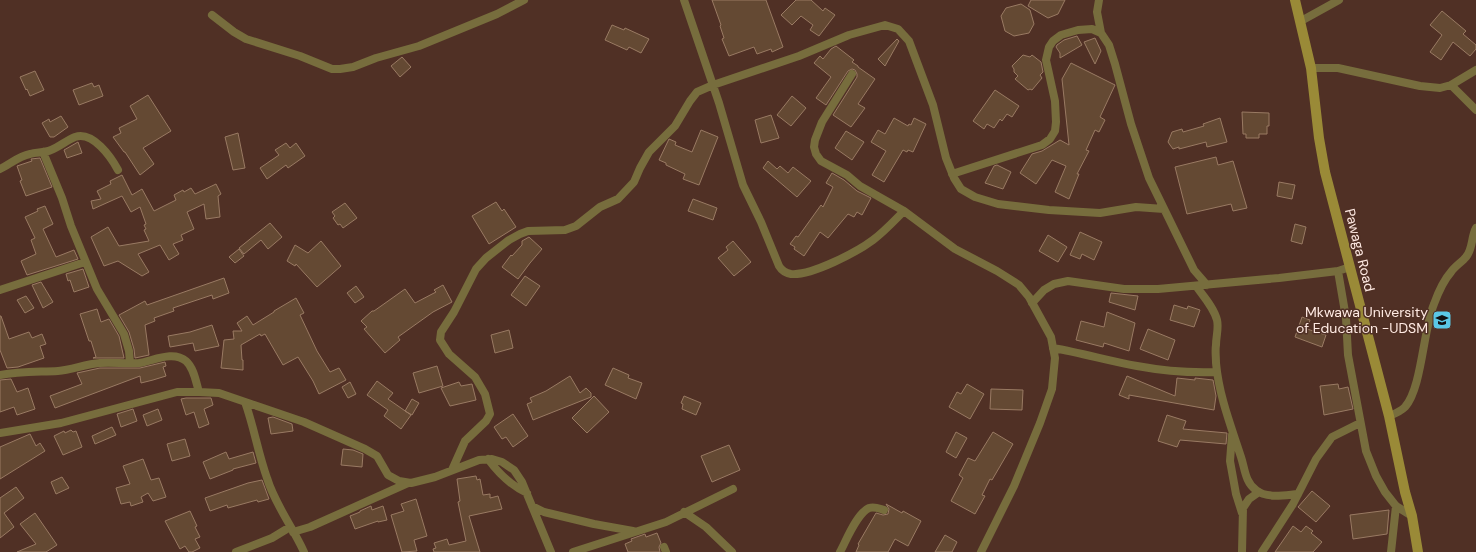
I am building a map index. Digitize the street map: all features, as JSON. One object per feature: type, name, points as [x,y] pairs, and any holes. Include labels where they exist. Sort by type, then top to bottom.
[{"type":"main road","name":"Pawaga Road","points":[[1295,0],[1311,68],[1319,138],[1325,172],[1388,416],[1405,492],[1412,516],[1418,552]]},
{"type":"street","points":[[212,15],[234,32],[246,39],[300,56],[332,69],[340,69],[353,67],[376,58],[419,46],[496,14],[524,0]]},
{"type":"street","points":[[684,0],[713,85],[743,185],[783,272],[791,274],[799,273],[828,265],[851,254],[873,240],[904,211]]},
{"type":"street","points":[[1098,0],[1097,12],[1101,34]]},
{"type":"street","points":[[1301,21],[1339,0]]},
{"type":"street","points":[[452,470],[465,441],[486,421],[490,414],[485,394],[475,377],[449,354],[440,340],[441,332],[454,312],[476,269],[486,258],[509,240],[520,234],[528,231],[565,230],[576,226],[600,207],[618,199],[634,182],[649,152],[675,126],[697,92],[713,85],[791,59],[849,35],[885,25],[898,29],[909,41],[933,105],[946,158],[952,174],[961,189],[975,196],[998,204],[1048,210],[1100,213],[1136,207],[1164,210]]},
{"type":"street","points":[[952,174],[1042,145],[1050,139],[1055,131],[1056,122],[1055,101],[1046,60],[1049,47],[1053,41],[1061,35],[1078,30],[1092,29],[1101,34],[1109,45],[1131,124],[1150,178],[1194,270],[1206,286]]},
{"type":"street","points":[[1311,68],[1338,68],[1420,86],[1440,88],[1451,85],[1476,70]]},
{"type":"street","points":[[852,74],[822,122],[815,140],[814,147],[816,154],[821,161],[847,175],[860,186],[904,211],[955,249],[997,271],[1019,285],[1032,303],[1051,337],[1055,358],[1052,389],[1040,423],[1014,486],[981,552]]},
{"type":"street","points":[[1451,85],[1476,110]]},
{"type":"street","points":[[0,169],[18,158],[28,154],[52,150],[76,137],[82,136],[97,143],[114,162],[118,170]]},
{"type":"street","points":[[43,152],[62,198],[85,262],[106,305],[124,334],[129,351],[130,363]]},
{"type":"street","points":[[1388,416],[1403,409],[1411,396],[1418,373],[1432,309],[1440,289],[1451,272],[1469,252],[1476,228]]},
{"type":"street","points":[[0,290],[85,262]]},
{"type":"street","points":[[1032,303],[1044,290],[1054,284],[1068,281],[1124,289],[1158,289],[1206,286],[1338,271],[1350,267]]},
{"type":"street","points":[[1338,271],[1346,318],[1348,355],[1366,451],[1376,476],[1385,492],[1396,506],[1412,516]]},
{"type":"street","points":[[1196,286],[1213,311],[1218,326],[1215,346],[1217,372],[1223,405],[1248,480],[1251,485],[1260,492],[1278,496],[1298,494]]},
{"type":"street","points":[[1053,348],[1080,352],[1136,366],[1197,372],[1217,372]]},
{"type":"street","points":[[0,375],[66,370],[102,363],[150,361],[163,357],[176,356],[186,361],[192,369],[199,392]]},
{"type":"street","points":[[0,433],[61,423],[177,392],[219,393],[304,422],[365,449],[376,456],[388,475],[399,481],[408,482]]},
{"type":"street","points":[[245,402],[252,420],[267,479],[304,552]]},
{"type":"street","points":[[1262,552],[1298,494],[1316,459],[1332,437],[1360,423]]},
{"type":"street","points":[[1232,430],[1230,461],[1236,494],[1242,513]]},
{"type":"street","points":[[236,552],[291,529],[310,527],[408,482],[435,477],[479,460],[502,462],[514,470],[527,493],[551,552]]},
{"type":"street","points":[[488,460],[507,482],[527,493]]},
{"type":"street","points":[[573,552],[666,522],[733,488]]},
{"type":"street","points":[[1242,552],[1243,508],[1247,501],[1260,492]]},
{"type":"street","points":[[532,506],[544,512],[635,532]]},
{"type":"street","points":[[1391,552],[1396,506]]},
{"type":"street","points":[[840,552],[852,529],[865,511],[869,508],[876,507],[884,510]]},
{"type":"street","points":[[684,512],[706,527],[732,552]]},
{"type":"building","points":[[712,0],[766,0],[783,47],[772,52],[771,49],[757,54],[754,47],[729,56],[722,39],[724,38],[721,25]]},
{"type":"building","points":[[796,0],[811,0],[823,11],[825,8],[835,15],[819,36],[810,30],[813,25],[801,16],[792,25],[781,15]]},
{"type":"building","points":[[1031,0],[1065,0],[1058,14],[1048,18],[1028,6]]},
{"type":"building","points":[[1021,4],[1030,10],[1034,24],[1029,33],[1014,36],[1005,31],[1001,16],[1006,8]]},
{"type":"building","points":[[1442,11],[1466,31],[1463,34],[1476,45],[1476,49],[1470,56],[1453,42],[1441,60],[1430,52],[1442,35],[1430,25]]},
{"type":"building","points":[[612,25],[624,30],[625,28],[649,39],[641,53],[629,47],[627,50],[605,40]]},
{"type":"building","points":[[1077,36],[1082,45],[1060,58],[1060,53],[1056,47],[1057,45],[1064,40]]},
{"type":"building","points":[[1095,38],[1101,51],[1095,64],[1084,42]]},
{"type":"building","points":[[897,39],[899,41],[885,66],[878,59]]},
{"type":"building","points":[[836,46],[854,60],[852,62],[875,79],[858,104],[865,108],[851,127],[833,115],[857,77],[855,70],[852,69],[848,71],[826,105],[816,98],[831,77],[814,63],[820,56],[823,59],[831,49]]},
{"type":"building","points":[[1023,55],[1030,57],[1032,55],[1041,62],[1043,72],[1040,75],[1042,78],[1032,90],[1028,90],[1015,79],[1018,76],[1014,72],[1012,66]]},
{"type":"building","points":[[402,57],[411,67],[400,77],[391,66]]},
{"type":"building","points":[[1071,63],[1115,85],[1100,117],[1105,120],[1099,132],[1095,130],[1086,150],[1089,151],[1077,174],[1079,174],[1069,199],[1055,192],[1066,166],[1052,160],[1036,184],[1020,173],[1032,154],[1042,151],[1060,140],[1069,145],[1062,79]]},
{"type":"building","points":[[35,71],[44,90],[30,96],[20,77]]},
{"type":"building","points":[[92,83],[94,87],[99,85],[103,96],[79,105],[73,90]]},
{"type":"building","points":[[995,90],[1019,106],[1012,117],[1007,114],[1002,121],[1000,119],[994,128],[987,124],[984,129],[973,121]]},
{"type":"building","points":[[148,95],[171,131],[143,148],[154,164],[140,175],[113,137],[121,133],[119,128],[137,119],[130,106]]},
{"type":"building","points":[[792,96],[806,108],[791,126],[777,115]]},
{"type":"building","points":[[1242,112],[1269,113],[1269,126],[1267,126],[1267,134],[1259,134],[1259,138],[1246,138],[1246,134],[1243,134]]},
{"type":"building","points":[[771,115],[779,138],[761,143],[755,120]]},
{"type":"building","points":[[61,116],[68,127],[54,137],[50,137],[42,123],[49,119],[50,122]]},
{"type":"building","points":[[894,118],[908,126],[909,124],[911,125],[914,118],[926,124],[913,152],[903,150],[884,182],[872,175],[886,151],[871,142],[878,130],[885,134]]},
{"type":"building","points":[[1220,118],[1227,142],[1207,147],[1206,142],[1179,149],[1179,147],[1173,149],[1168,142],[1172,132],[1182,129],[1183,132],[1204,126],[1203,124]]},
{"type":"building","points":[[701,130],[718,137],[699,185],[683,179],[685,174],[659,160],[669,139],[676,142],[675,145],[692,152]]},
{"type":"building","points":[[846,131],[864,142],[852,160],[835,148]]},
{"type":"building","points":[[238,133],[245,168],[233,170],[225,137]]},
{"type":"building","points":[[78,142],[82,153],[67,158],[64,150]]},
{"type":"building","points":[[286,143],[290,148],[296,143],[305,156],[288,168],[286,165],[267,179],[260,168],[279,155],[275,150]]},
{"type":"building","points":[[1216,157],[1218,165],[1233,161],[1247,208],[1233,211],[1231,204],[1187,214],[1175,167]]},
{"type":"building","points":[[40,158],[52,187],[26,196],[20,181],[22,180],[17,166],[32,161],[31,159]]},
{"type":"building","points":[[768,161],[777,169],[780,166],[788,173],[793,167],[811,181],[797,197],[763,168]]},
{"type":"building","points":[[997,165],[1011,172],[1003,189],[985,183],[994,166]]},
{"type":"building","points":[[832,173],[844,180],[857,191],[871,198],[862,215],[857,212],[854,217],[848,214],[828,238],[820,232],[804,256],[790,244],[796,236],[798,237],[821,205],[823,207],[833,187],[826,183]]},
{"type":"building","points":[[122,175],[132,195],[142,189],[154,211],[176,200],[174,195],[183,190],[184,192],[191,188],[195,194],[216,184],[221,194],[218,196],[220,217],[206,219],[204,204],[187,212],[194,229],[181,235],[183,240],[173,244],[179,254],[169,260],[160,245],[138,254],[149,272],[142,276],[118,261],[104,266],[91,237],[108,227],[119,246],[149,241],[144,230],[146,229],[144,225],[146,224],[140,207],[131,212],[122,196],[93,209],[91,201],[101,199],[97,191],[111,184],[110,181]]},
{"type":"building","points":[[1279,182],[1295,185],[1292,199],[1277,196]]},
{"type":"building","points":[[693,199],[717,208],[713,220],[688,211]]},
{"type":"building","points":[[496,202],[502,211],[504,209],[516,227],[489,244],[472,216]]},
{"type":"building","points":[[345,203],[357,218],[343,228],[340,224],[338,225],[333,218],[335,216],[332,212]]},
{"type":"building","points":[[45,206],[53,224],[43,229],[56,257],[74,250],[78,259],[27,275],[21,261],[36,254],[31,240],[35,238],[25,217],[38,211],[37,209]]},
{"type":"building","points":[[270,223],[282,237],[268,249],[261,240],[244,254],[239,248]]},
{"type":"building","points":[[1295,224],[1306,227],[1302,244],[1291,241]]},
{"type":"building","points":[[1080,232],[1102,242],[1094,260],[1082,254],[1080,259],[1070,255]]},
{"type":"building","points":[[1048,235],[1067,247],[1058,262],[1039,251]]},
{"type":"building","points":[[529,237],[542,249],[518,279],[502,267],[511,255],[512,256],[522,245],[522,241]]},
{"type":"building","points":[[321,241],[341,266],[317,287],[296,264],[295,266],[287,261],[295,245],[308,253]]},
{"type":"building","points":[[733,241],[751,262],[734,276],[718,258],[728,250],[726,247]]},
{"type":"building","points":[[239,249],[244,256],[235,263],[229,257]]},
{"type":"building","points":[[83,269],[89,287],[74,292],[70,280],[68,281],[66,274]]},
{"type":"building","points":[[525,276],[540,286],[526,306],[511,295]]},
{"type":"building","points":[[224,278],[229,293],[213,299],[212,295],[173,308],[174,311],[154,318],[155,321],[145,325],[149,355],[135,358],[129,332],[119,315],[145,301],[147,305]]},
{"type":"building","points":[[41,282],[53,302],[43,308],[32,285]]},
{"type":"building","points":[[443,285],[452,302],[433,312],[398,337],[400,340],[385,353],[364,329],[367,327],[361,321],[372,311],[405,289],[415,303],[436,292],[434,290]]},
{"type":"building","points":[[356,286],[364,297],[355,303],[347,293]]},
{"type":"building","points":[[1111,293],[1138,296],[1135,310],[1109,302]]},
{"type":"building","points":[[26,296],[34,308],[25,313],[17,300]]},
{"type":"building","points":[[296,298],[304,313],[300,315],[317,351],[330,372],[339,368],[346,380],[319,394],[298,357],[283,365],[265,334],[261,336],[260,334],[241,345],[243,370],[221,368],[224,340],[234,339],[233,331],[242,331],[237,323],[247,316],[253,325]]},
{"type":"building","points":[[1174,305],[1187,309],[1188,306],[1200,310],[1194,327],[1170,320]]},
{"type":"building","points":[[97,309],[101,322],[109,319],[119,336],[124,358],[93,358],[96,357],[80,314]]},
{"type":"building","points":[[1107,312],[1135,323],[1129,351],[1104,343],[1103,347],[1076,340],[1081,321],[1104,327]]},
{"type":"building","points":[[0,316],[9,339],[29,332],[32,338],[42,334],[46,344],[40,346],[44,358],[18,367],[7,368],[0,350]]},
{"type":"building","points":[[1302,317],[1310,320],[1307,329],[1326,335],[1322,347],[1295,337]]},
{"type":"building","points":[[212,325],[219,346],[195,351],[193,343],[170,347],[168,336],[190,332]]},
{"type":"building","points":[[1148,329],[1175,340],[1168,360],[1140,349]]},
{"type":"building","points":[[509,330],[513,348],[495,353],[491,335]]},
{"type":"building","points":[[165,362],[166,366],[163,367],[166,376],[153,380],[141,383],[140,376],[55,408],[50,396],[82,384],[77,373],[100,368],[140,368]]},
{"type":"building","points":[[437,366],[443,386],[419,393],[413,373]]},
{"type":"building","points":[[613,368],[629,375],[628,378],[642,383],[636,399],[605,385]]},
{"type":"building","points":[[570,376],[580,393],[586,388],[591,393],[591,397],[533,420],[527,404],[532,402],[530,398],[546,391]]},
{"type":"building","points":[[1127,376],[1175,396],[1177,378],[1213,380],[1216,396],[1214,410],[1129,395],[1129,399],[1119,395]]},
{"type":"building","points":[[11,379],[17,392],[28,388],[35,409],[17,415],[14,407],[0,412],[0,380]]},
{"type":"building","points":[[377,381],[393,393],[388,399],[411,415],[401,429],[384,416],[388,410],[367,395]]},
{"type":"building","points":[[350,382],[356,394],[348,398],[342,387]]},
{"type":"building","points":[[459,382],[461,386],[472,384],[476,400],[450,406],[441,388]]},
{"type":"building","points":[[967,384],[984,394],[970,419],[949,407],[957,392],[961,394]]},
{"type":"building","points":[[1338,384],[1339,389],[1348,387],[1353,409],[1324,415],[1320,386]]},
{"type":"building","points":[[991,389],[1023,390],[1022,410],[990,409]]},
{"type":"building","points":[[594,396],[609,412],[587,433],[572,418]]},
{"type":"building","points":[[684,396],[701,403],[696,415],[682,409],[683,404],[681,403]]},
{"type":"building","points":[[211,398],[213,405],[204,409],[209,424],[199,428],[194,412],[186,415],[181,399]]},
{"type":"building","points":[[412,399],[419,403],[412,415],[405,411]]},
{"type":"building","points":[[133,409],[137,421],[121,427],[117,414]]},
{"type":"building","points":[[158,409],[162,420],[147,426],[143,415]]},
{"type":"building","points":[[513,414],[528,436],[513,447],[506,437],[502,439],[494,427]]},
{"type":"building","points":[[1167,415],[1186,421],[1183,429],[1227,433],[1226,444],[1180,440],[1177,447],[1158,441]]},
{"type":"building","points":[[273,417],[292,424],[293,431],[271,434],[268,418]]},
{"type":"building","points":[[112,427],[116,435],[95,444],[92,436]]},
{"type":"building","points":[[71,430],[73,432],[76,431],[82,447],[63,455],[54,436],[64,431],[65,433]]},
{"type":"building","points":[[956,432],[967,438],[956,458],[946,452]]},
{"type":"building","points":[[993,432],[1013,444],[992,480],[990,479],[982,495],[985,496],[975,514],[951,501],[963,478],[959,475],[968,458],[975,461]]},
{"type":"building","points":[[30,434],[36,446],[40,443],[45,451],[0,479],[0,447]]},
{"type":"building","points":[[185,439],[190,456],[172,461],[167,444]]},
{"type":"building","points":[[729,445],[740,470],[712,482],[701,456]]},
{"type":"building","points":[[343,449],[353,450],[363,454],[362,467],[341,465]]},
{"type":"building","points":[[226,452],[229,459],[253,452],[256,463],[233,469],[210,479],[203,462]]},
{"type":"building","points":[[143,459],[151,480],[159,478],[166,497],[153,501],[148,493],[141,497],[143,502],[131,506],[130,502],[121,504],[116,488],[130,484],[123,466]]},
{"type":"building","points":[[476,476],[477,480],[480,479],[483,495],[490,494],[490,498],[498,496],[502,509],[469,516],[480,552],[434,552],[433,549],[436,548],[434,543],[447,539],[449,545],[466,541],[458,502],[460,501],[457,479]]},
{"type":"building","points":[[62,477],[69,488],[56,494],[51,482]]},
{"type":"building","points":[[262,480],[269,499],[258,502],[257,500],[228,508],[227,505],[210,511],[205,498],[248,483]]},
{"type":"building","points":[[16,487],[24,498],[4,513],[14,527],[0,538],[0,498]]},
{"type":"building","points":[[1312,491],[1330,506],[1316,522],[1298,507]]},
{"type":"building","points":[[416,499],[427,536],[414,540],[417,551],[402,552],[391,515],[404,511],[401,504]]},
{"type":"building","points":[[886,504],[921,521],[908,546],[895,539],[888,552],[856,552],[859,545],[858,544],[876,513],[883,515],[888,514],[889,509]]},
{"type":"building","points":[[371,506],[372,510],[383,506],[387,520],[378,521],[355,529],[350,516]]},
{"type":"building","points":[[1389,510],[1387,534],[1353,539],[1350,515]]},
{"type":"building","points":[[190,511],[200,537],[195,539],[200,548],[192,552],[189,552],[185,546],[180,549],[165,521]]},
{"type":"building","points":[[35,513],[57,545],[46,552],[17,552],[36,544],[20,524]]},
{"type":"building","points":[[1293,526],[1301,532],[1306,526],[1313,531],[1311,533],[1322,542],[1313,552],[1275,552]]},
{"type":"building","points":[[657,533],[661,543],[659,547],[660,552],[628,552],[625,544],[632,541],[631,539],[645,534],[646,537]]},
{"type":"building","points":[[945,535],[957,542],[952,552],[935,552]]},
{"type":"place","name":"Mkwawa University of Education -UDSM","points":[[1442,320]]}]
